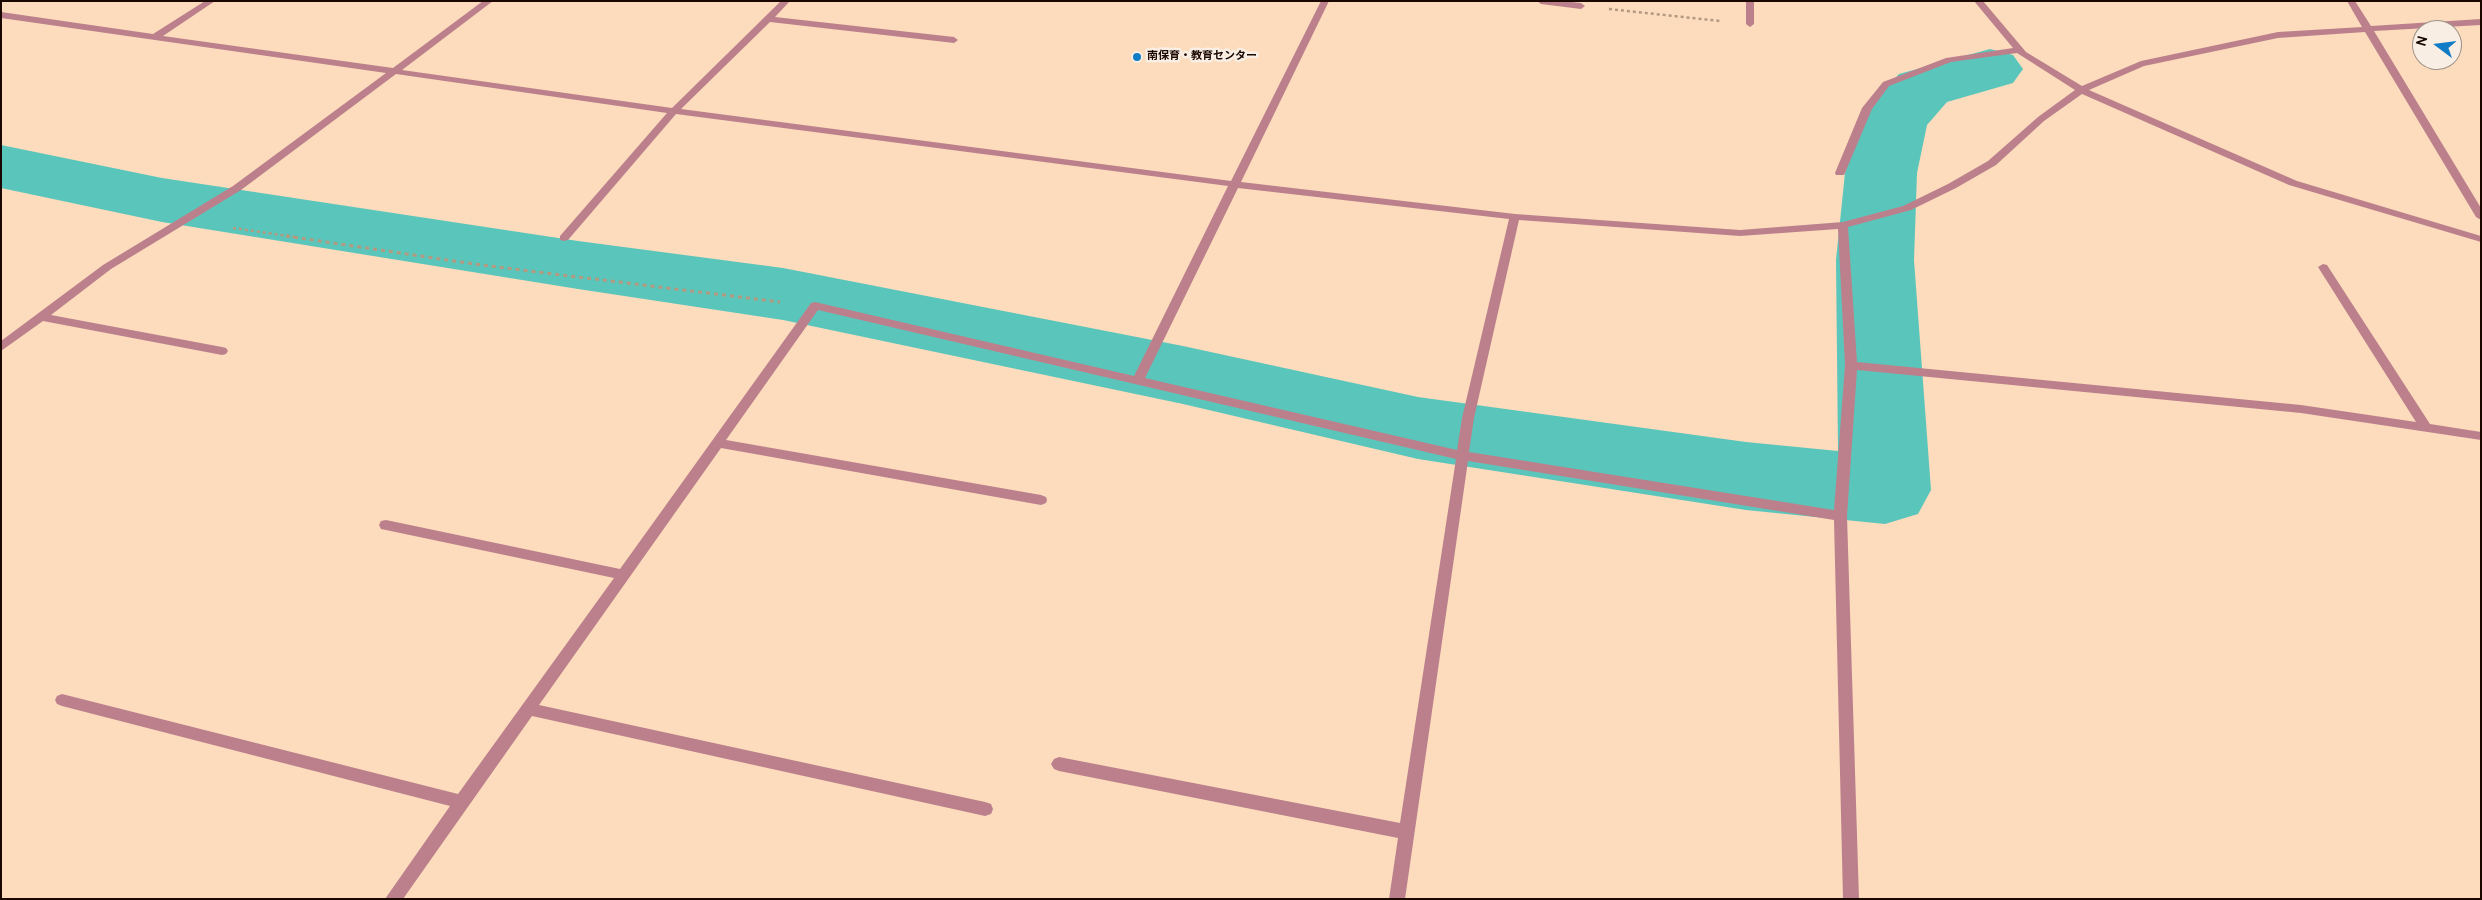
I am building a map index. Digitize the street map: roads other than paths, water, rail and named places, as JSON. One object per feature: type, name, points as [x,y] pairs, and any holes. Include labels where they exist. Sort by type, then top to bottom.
[{"type":"street","points":[[155,37],[211,1]]},
{"type":"street","points":[[1,347],[107,267],[186,221],[237,188],[489,1]]},
{"type":"street","points":[[564,238],[674,112],[786,1]]},
{"type":"street","points":[[1138,381],[1233,184],[1325,1]]},
{"type":"street","points":[[1541,1],[1581,6]]},
{"type":"street","points":[[1750,1],[1750,24]]},
{"type":"street","points":[[1978,1],[2020,50],[2081,90],[2293,183],[2481,239]]},
{"type":"street","points":[[2350,1],[2481,217]]},
{"type":"street","points":[[1,15],[674,112],[1233,184],[1515,217],[1740,233],[1844,225],[1907,208],[1952,186],[1992,163],[2041,120],[2081,90],[2141,64],[2278,35],[2481,22]]},
{"type":"street","points":[[769,19],[954,40]]},
{"type":"street","points":[[1840,174],[1867,108],[1886,84],[1949,60],[2020,50]]},
{"type":"street","points":[[1397,899],[1464,456],[1468,418],[1515,217]]},
{"type":"street","points":[[1844,225],[1851,365],[1840,516],[1851,899]]},
{"type":"street","points":[[2324,267],[2426,428]]},
{"type":"street","points":[[392,899],[815,306],[1464,456],[1840,516]]},
{"type":"street","points":[[40,317],[222,351]]},
{"type":"street","points":[[1851,365],[2300,409],[2481,436]]},
{"type":"street","points":[[716,443],[1041,500]]},
{"type":"street","points":[[386,525],[623,575]]},
{"type":"street","points":[[62,700],[461,802]]},
{"type":"street","points":[[528,709],[985,809]]},
{"type":"street","points":[[1059,764],[1407,832]]},
{"type":"waterway","points":[[1,166],[162,200],[578,265],[783,294],[1183,375],[1418,428],[1746,476],[1885,490],[1875,260],[1881,173],[1893,121],[1923,88],[1990,69]]},
{"type":"place","name":"南保育・教育センター","points":[[1137,57]]}]
